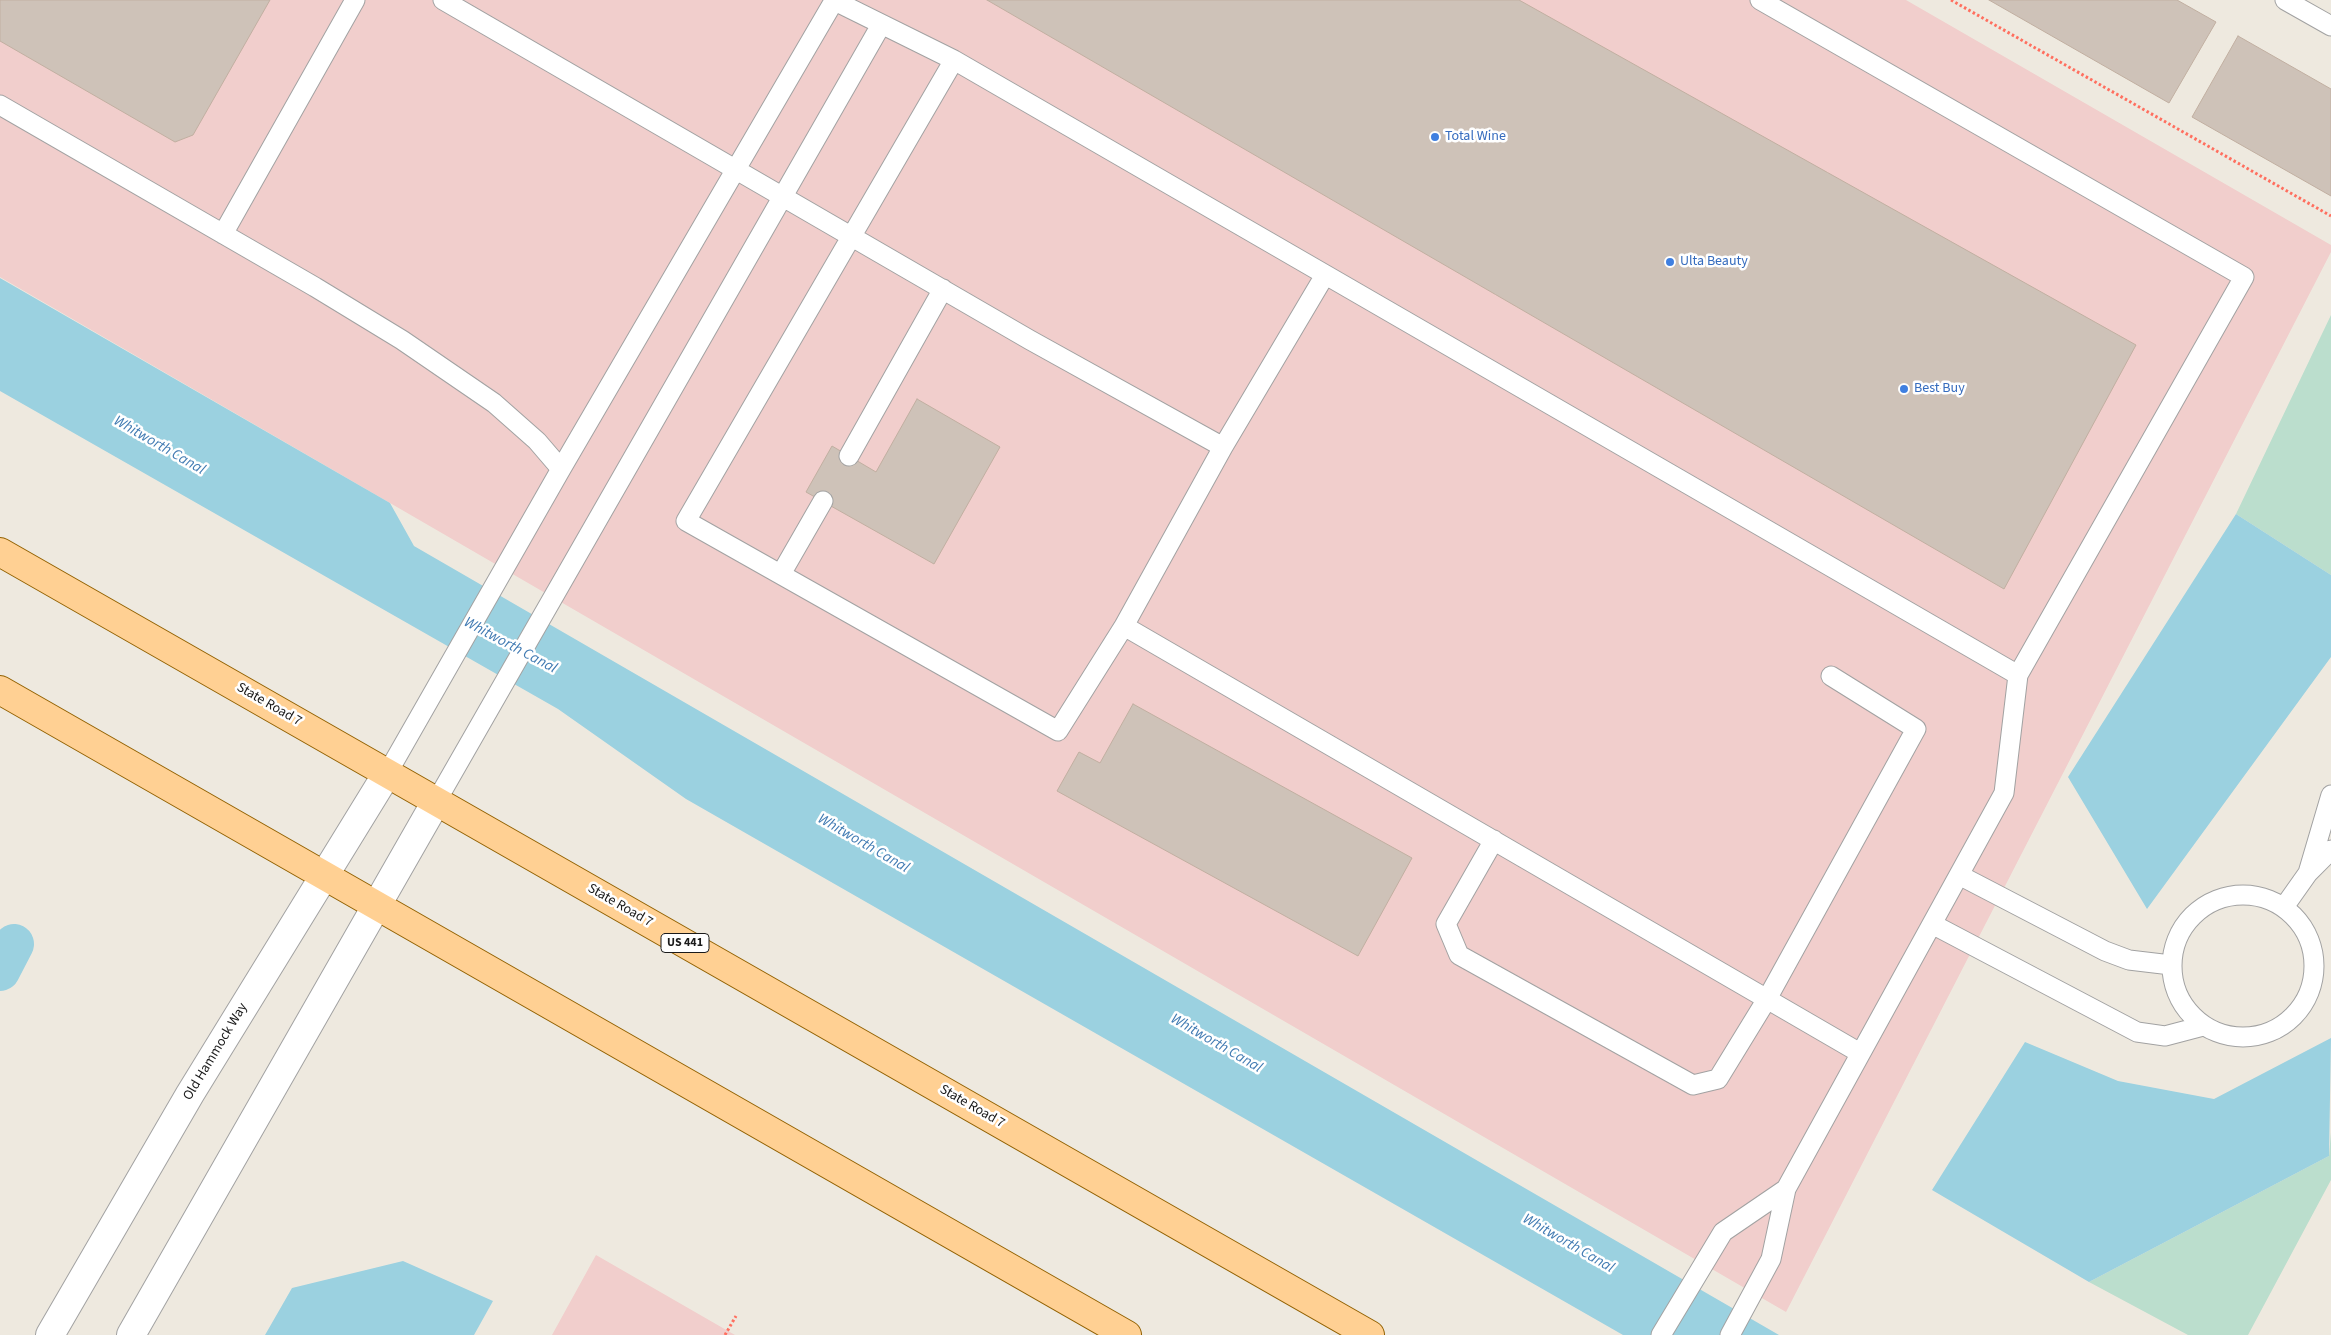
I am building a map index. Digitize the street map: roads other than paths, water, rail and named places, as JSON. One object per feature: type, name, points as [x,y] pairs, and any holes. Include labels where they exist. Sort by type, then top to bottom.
[{"type":"main road","name":"State Road 7","points":[[0,552],[437,800],[1370,1335]]},
{"type":"main road","points":[[0,690],[377,904],[1127,1335]]},
{"type":"street","name":"Old Hammock Way","points":[[50,1335],[190,1094],[388,772]]},
{"type":"street","points":[[131,1335],[437,800]]},
{"type":"lane","points":[[443,0],[1112,386],[1223,446]]},
{"type":"lane","points":[[388,772],[561,469],[834,0],[954,60],[2018,675]]},
{"type":"lane","points":[[1730,1335],[1772,1259],[1786,1188],[2004,793],[2018,675],[2244,277],[1760,0]]},
{"type":"lane","points":[[2285,0],[2331,26]]},
{"type":"lane","points":[[223,234],[353,1]]},
{"type":"lane","points":[[437,800],[504,687],[881,25]]},
{"type":"lane","points":[[954,60],[686,521],[1058,732],[1124,626],[1223,446],[1325,275]]},
{"type":"lane","points":[[0,105],[402,340],[494,403],[537,441],[561,469]]},
{"type":"lane","points":[[848,456],[943,289]]},
{"type":"lane","points":[[781,574],[823,501]]},
{"type":"lane","points":[[1124,626],[1860,1053]]},
{"type":"lane","points":[[1494,840],[1446,924],[1460,954],[1693,1085],[1718,1079],[1767,999],[1916,729],[1831,676]]},
{"type":"lane","points":[[2308,873],[2331,795]]},
{"type":"lane","points":[[2284,907],[2308,873],[2331,850]]},
{"type":"lane","points":[[1959,875],[2105,951],[2129,960],[2171,965]]},
{"type":"lane","points":[[2250,894],[2274,901],[2284,907],[2294,913],[2307,933],[2314,955],[2313,978],[2306,1000],[2291,1019],[2271,1032],[2248,1037],[2225,1036],[2203,1026],[2186,1010],[2175,989],[2171,965],[2175,941],[2187,921],[2205,905],[2227,896],[2250,894]]},
{"type":"lane","points":[[1932,924],[2137,1032],[2165,1036],[2203,1026]]},
{"type":"lane","points":[[1661,1335],[1723,1232],[1786,1188]]},
{"type":"water","name":"Whitworth Canal","points":[[0,278],[390,503],[414,546],[1779,1335],[1623,1335],[686,799],[558,709],[0,391]]},
{"type":"water","points":[[2236,514],[2331,575],[2331,657],[2147,909],[2068,777]]},
{"type":"water","points":[[2331,1038],[2329,1156],[2089,1282],[1932,1190],[2025,1042],[2118,1081],[2214,1099]]},
{"type":"water","points":[[403,1261],[493,1301],[474,1335],[265,1335],[292,1288]]},
{"type":"waterway","points":[[0,971],[14,944]]},
{"type":"place","name":"Total Wine","points":[[1435,137]]},
{"type":"place","name":"Ulta Beauty","points":[[1670,262]]},
{"type":"place","name":"Best Buy","points":[[1904,389]]}]
